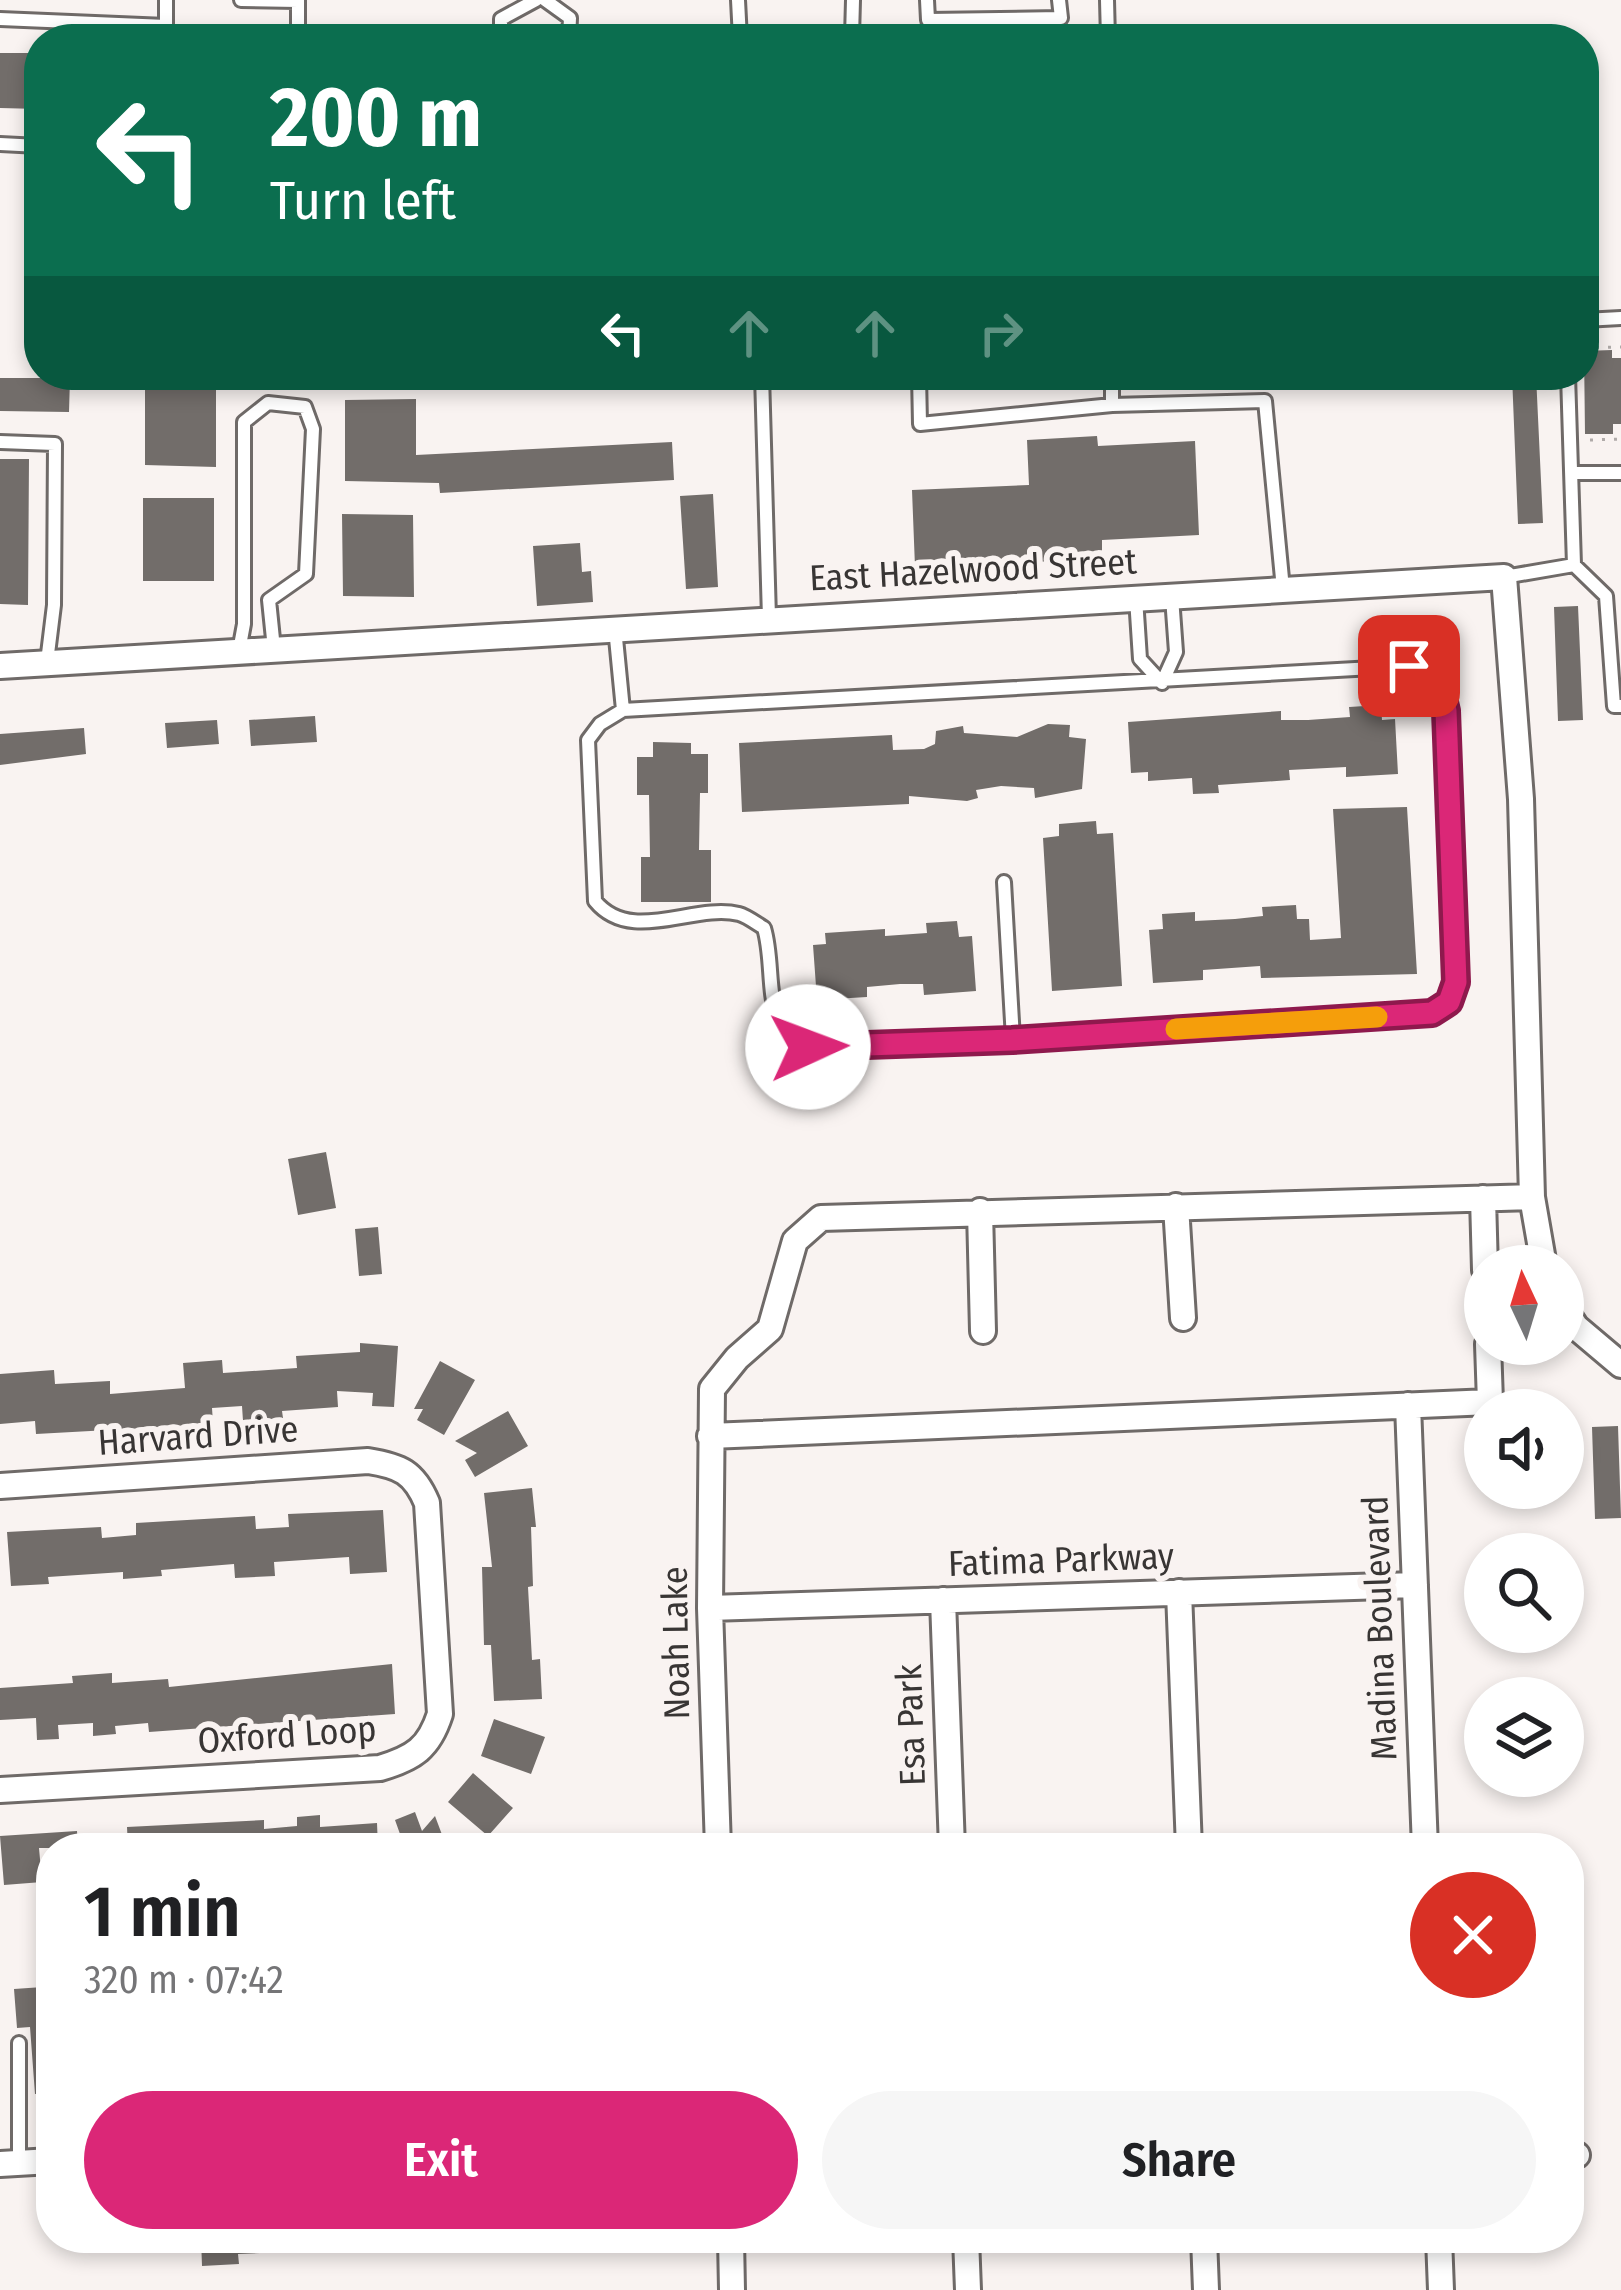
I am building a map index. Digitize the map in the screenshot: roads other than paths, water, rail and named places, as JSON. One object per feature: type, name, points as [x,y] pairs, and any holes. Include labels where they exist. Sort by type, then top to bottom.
[{"type":"street","name":"East Hazelwood Street","points":[[0,666],[1504,577]]},
{"type":"street","points":[[1504,577],[1521,799],[1532,1197],[1540,1245]]},
{"type":"street","name":"Noah Lake","points":[[718,1833],[710,1608],[712,1389],[770,1329],[796,1241],[820,1218],[1532,1197]]},
{"type":"street","points":[[1483,1198],[1484,1245]]},
{"type":"street","points":[[1176,1206],[1183,1318]]},
{"type":"street","points":[[980,1211],[983,1331]]},
{"type":"street","points":[[1584,1334],[1621,1365]]},
{"type":"street","points":[[710,1436],[1490,1402],[1489,1365]]},
{"type":"street","name":"Madina Boulevard","points":[[1408,1406],[1424,1833]]},
{"type":"street","name":"Harvard Drive","points":[[0,1486],[368,1461],[400,1466]]},
{"type":"street","name":"Oxford Loop","points":[[0,1790],[380,1768],[411,1759],[432,1739],[440,1714],[427,1503],[417,1480],[400,1466]]},
{"type":"street","name":"Fatima Parkway","points":[[710,1608],[1414,1585]]},
{"type":"street","points":[[1179,1592],[1188,1833]]},
{"type":"street","name":"Esa Park","points":[[943,1600],[951,1833]]},
{"type":"street","points":[[731,2253],[732,2290]]},
{"type":"street","points":[[967,2253],[968,2290]]},
{"type":"street","points":[[1205,2253],[1206,2290]]},
{"type":"street","points":[[1440,2253],[1441,2290]]},
{"type":"lane","points":[[241,0],[298,1]]},
{"type":"lane","points":[[501,24],[501,19],[540,0],[570,18],[570,24]]},
{"type":"lane","points":[[927,0],[928,20],[1060,18],[1060,0]]},
{"type":"lane","points":[[0,19],[48,24]]},
{"type":"lane","points":[[762,390],[769,618]]},
{"type":"lane","points":[[919,390],[920,424],[1112,405],[1265,401],[1283,589]]},
{"type":"lane","points":[[1112,390],[1112,405]]},
{"type":"lane","points":[[1568,390],[1574,565],[1606,596],[1614,706],[1621,706]]},
{"type":"lane","points":[[239,651],[244,624],[244,422],[268,403],[305,407],[313,429],[306,574],[269,600],[274,649]]},
{"type":"lane","points":[[0,442],[55,444],[54,605],[46,663]]},
{"type":"lane","points":[[1571,473],[1621,473]]},
{"type":"lane","points":[[1504,577],[1574,565]]},
{"type":"lane","points":[[1162,683],[1176,652],[1172,595]]},
{"type":"lane","points":[[1136,597],[1140,659],[1162,683]]},
{"type":"lane","points":[[615,627],[623,710]]},
{"type":"lane","points":[[1409,666],[1428,671],[1439,682],[1446,711],[1456,982],[1449,1002],[1432,1013],[1012,1040],[808,1047],[787,1040],[775,1020],[771,951],[764,928],[739,914],[632,921],[607,916],[596,901],[588,740],[600,724],[623,710],[1409,666]]},
{"type":"lane","points":[[1004,882],[1012,1040]]},
{"type":"lane","points":[[10,2163],[20,2043]]}]
